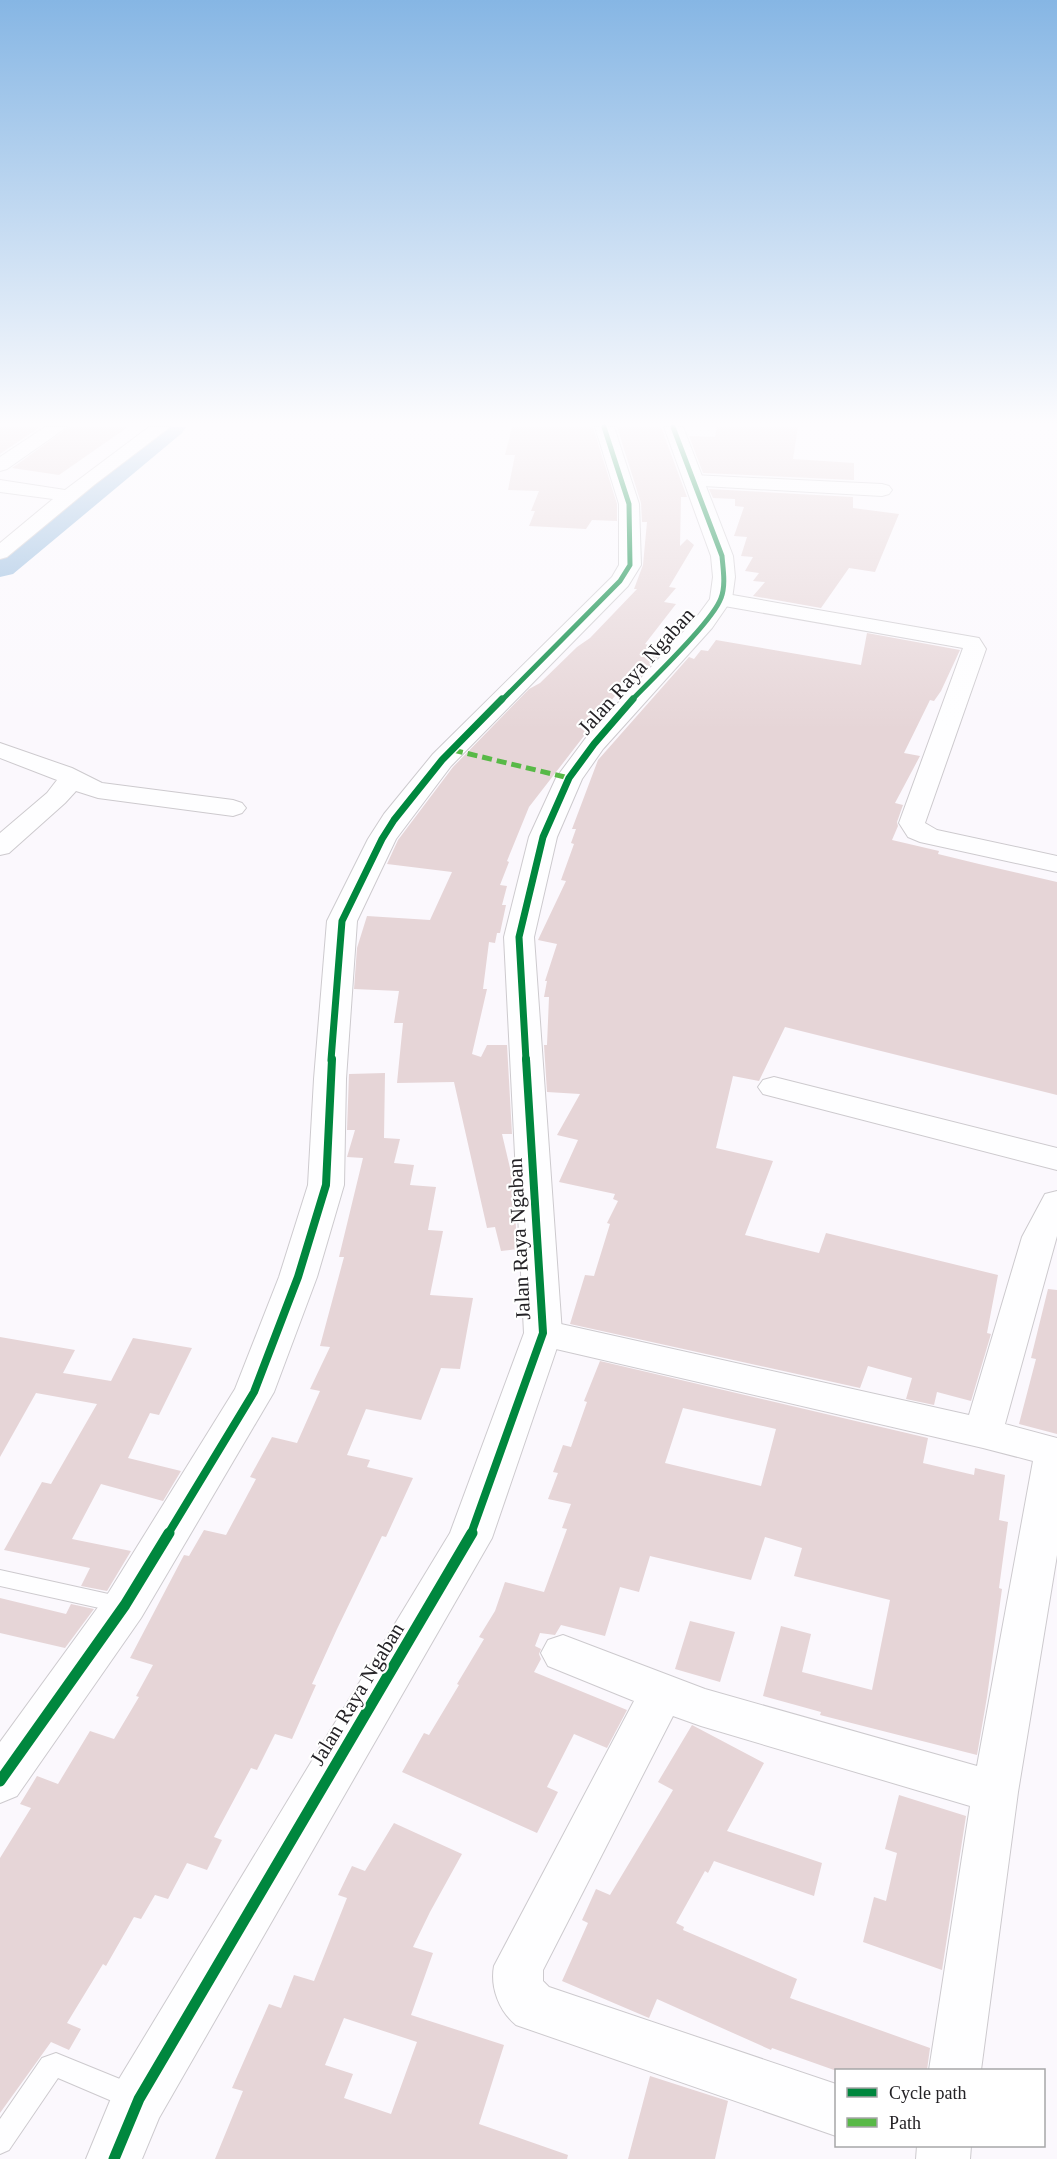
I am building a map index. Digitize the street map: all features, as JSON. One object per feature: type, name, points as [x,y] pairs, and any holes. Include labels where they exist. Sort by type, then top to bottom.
[{"type":"street","points":[[0,553],[30,528]]},
{"type":"street","points":[[0,1781],[125,1605],[254,1392],[298,1277],[326,1185],[330,1079],[342,921],[382,839],[394,820],[442,760],[620,581],[630,565],[629,528]]},
{"type":"street","name":"Jalan Raya Ngaban","points":[[114,2159],[128,2094],[470,1538],[543,1334],[519,949],[522,926],[543,837],[569,778],[619,714],[704,623],[721,599],[724,576],[722,556],[711,528]]},
{"type":"street","points":[[721,599],[971,643],[975,649],[912,824],[917,831],[929,836],[1057,864]]},
{"type":"street","points":[[0,750],[63,773],[98,790],[233,808]]},
{"type":"street","points":[[0,847],[56,798],[72,779]]},
{"type":"street","points":[[774,1087],[1057,1159]]},
{"type":"street","points":[[983,1433],[1039,1238],[1057,1202]]},
{"type":"street","points":[[543,1334],[983,1433],[1056,1453],[995,1792],[955,2069]]},
{"type":"street","points":[[563,1653],[701,1707],[995,1792]]},
{"type":"street","points":[[662,1692],[519,1966],[516,1977],[518,1988],[524,2000],[534,2007],[835,2109]]},
{"type":"lane","points":[[0,1578],[125,1605]]},
{"type":"lane","points":[[0,2141],[51,2067],[56,2065],[128,2094]]},
{"type":"building","points":[[646,528],[680,528],[680,546],[687,539],[694,545],[669,587],[676,588],[664,602],[676,604],[645,644],[664,650],[622,696],[628,679],[529,807],[507,861],[509,862],[500,885],[507,886],[502,905],[506,905],[500,933],[497,933],[495,943],[489,942],[483,989],[487,989],[472,1054],[481,1057],[487,1045],[507,1045],[512,1134],[502,1134],[514,1185],[517,1249],[501,1251],[495,1227],[487,1228],[454,1082],[397,1083],[403,1023],[394,1023],[399,991],[354,989],[357,948],[367,916],[430,920],[452,872],[387,864],[398,840],[453,767],[529,689],[540,683],[577,647],[590,638],[637,589],[634,589],[643,565]]},
{"type":"building","points":[[737,528],[893,528],[875,572],[849,568],[821,608],[753,596],[765,582],[753,581],[759,573],[745,571],[753,557],[741,556],[747,537],[734,536]]},
{"type":"building","points":[[867,633],[960,650],[941,691],[934,701],[930,700],[904,753],[920,756],[895,803],[903,805],[892,840],[939,851],[938,854],[1057,882],[1057,1095],[785,1027],[759,1081],[733,1076],[716,1148],[773,1161],[745,1235],[819,1253],[826,1233],[998,1275],[987,1333],[991,1334],[971,1401],[937,1392],[934,1405],[906,1399],[912,1378],[868,1366],[860,1388],[570,1324],[585,1275],[594,1276],[610,1224],[607,1223],[618,1201],[613,1199],[615,1194],[559,1182],[578,1140],[557,1135],[580,1094],[547,1092],[544,1045],[547,1045],[549,997],[544,997],[547,981],[545,981],[557,944],[538,940],[566,881],[561,880],[574,844],[571,843],[576,829],[572,829],[598,760],[689,657],[694,659],[701,650],[708,651],[716,640],[861,665]]},
{"type":"building","points":[[385,1073],[384,1138],[400,1139],[394,1163],[414,1165],[410,1185],[436,1187],[428,1230],[443,1231],[430,1295],[473,1298],[460,1369],[441,1368],[421,1420],[366,1409],[347,1455],[370,1460],[367,1467],[413,1478],[386,1537],[382,1536],[337,1629],[312,1684],[316,1685],[292,1739],[275,1734],[257,1770],[251,1768],[214,1837],[222,1840],[207,1870],[187,1863],[168,1899],[155,1895],[141,1919],[134,1917],[106,1966],[103,1964],[67,2023],[81,2029],[69,2050],[51,2042],[0,2113],[0,1858],[31,1808],[20,1804],[37,1776],[58,1784],[90,1731],[114,1739],[139,1697],[136,1696],[153,1665],[130,1658],[184,1555],[189,1556],[204,1530],[226,1535],[256,1479],[250,1477],[272,1437],[297,1443],[320,1391],[310,1389],[330,1347],[320,1346],[344,1257],[339,1257],[363,1158],[347,1157],[355,1130],[347,1130],[349,1074]]},
{"type":"building","points":[[1048,1289],[1057,1290],[1057,1434],[1019,1424],[1036,1359],[1031,1358]]},
{"type":"building","points":[[0,1337],[75,1350],[63,1373],[111,1381],[133,1338],[192,1348],[159,1415],[150,1413],[128,1458],[181,1471],[163,1501],[101,1484],[72,1539],[131,1551],[107,1591],[81,1586],[90,1568],[4,1550],[42,1482],[51,1484],[97,1404],[36,1393],[0,1457]]},
{"type":"building","points":[[600,1361],[928,1438],[923,1463],[974,1475],[975,1468],[1005,1475],[999,1520],[1008,1522],[999,1588],[1002,1589],[977,1755],[820,1715],[821,1712],[763,1696],[781,1626],[811,1634],[802,1672],[872,1690],[890,1600],[794,1576],[802,1548],[765,1537],[751,1580],[650,1556],[639,1592],[620,1587],[605,1636],[561,1625],[555,1635],[540,1633],[535,1646],[541,1649],[539,1654],[541,1659],[534,1672],[627,1710],[607,1748],[574,1734],[547,1787],[558,1792],[537,1833],[402,1772],[424,1733],[429,1735],[484,1639],[479,1637],[495,1611],[505,1582],[544,1592],[567,1529],[562,1528],[571,1504],[548,1499],[558,1473],[553,1472],[563,1445],[571,1447],[587,1402],[584,1401]],"holes":[[[683,1408],[776,1429],[761,1486],[665,1463]]]},
{"type":"building","points":[[0,1598],[66,1614],[71,1604],[94,1609],[65,1648],[0,1633]]},
{"type":"building","points":[[690,1621],[735,1632],[720,1682],[675,1669]]},
{"type":"building","points":[[692,1725],[764,1763],[727,1831],[822,1863],[814,1896],[714,1861],[708,1873],[705,1871],[676,1923],[684,1927],[683,1930],[797,1979],[790,1998],[930,2048],[927,2069],[834,2070],[772,2048],[771,2050],[657,1999],[649,2018],[562,1981],[588,1923],[582,1920],[596,1889],[610,1895],[673,1790],[658,1782]]},
{"type":"building","points":[[899,1795],[966,1816],[942,1970],[863,1942],[874,1897],[886,1901],[897,1853],[885,1849]]},
{"type":"building","points":[[394,1823],[462,1854],[413,1947],[433,1953],[411,2015],[504,2045],[479,2124],[568,2155],[567,2159],[215,2159],[243,2091],[232,2088],[269,2004],[281,2008],[294,1975],[314,1981],[347,1898],[338,1895],[352,1866],[365,1871]],"holes":[[[344,2018],[417,2042],[391,2114],[344,2098],[353,2074],[325,2065]]]},
{"type":"building","points":[[650,2076],[728,2101],[715,2159],[628,2159]]},
{"type":"waterway","points":[[0,566],[47,528]]},
{"type":"marked path","points":[[453,750],[569,778]]},
{"type":"cycle path","points":[[0,1781],[125,1605],[254,1392],[298,1277],[326,1185],[330,1079],[342,921],[382,839],[394,820],[442,760],[620,581],[630,565],[629,528]]},
{"type":"cycle path","points":[[114,2159],[139,2099],[470,1538],[543,1333],[519,937],[543,837],[569,778],[619,714],[704,623],[721,599],[724,577],[722,556],[711,528]]}]
